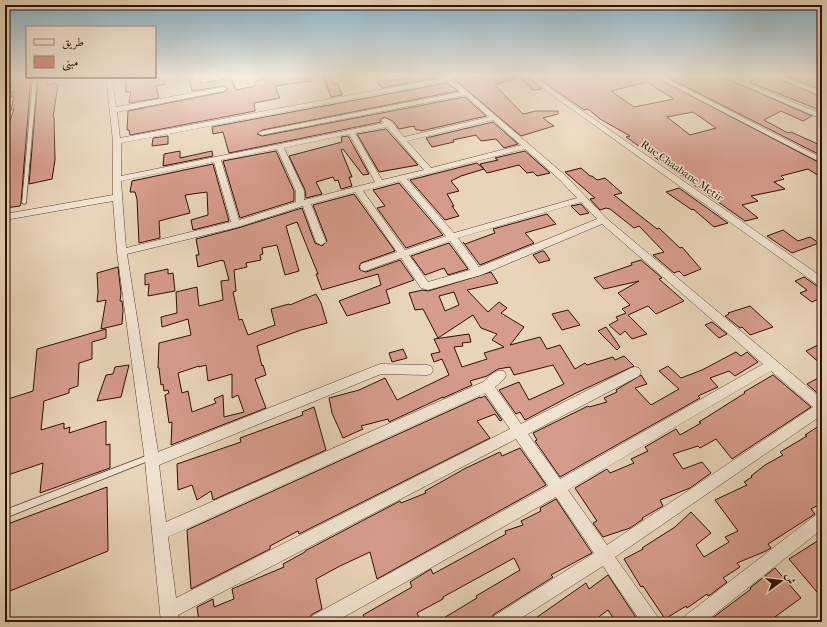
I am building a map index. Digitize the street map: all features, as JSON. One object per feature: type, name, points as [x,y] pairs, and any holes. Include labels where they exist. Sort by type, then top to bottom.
[{"type":"street","points":[[113,105],[117,141],[117,189],[122,252],[152,459],[169,617],[518,431],[636,372]]},
{"type":"street","points":[[114,110],[139,105]]},
{"type":"street","points":[[117,141],[304,105]]},
{"type":"street","points":[[262,133],[401,105]]},
{"type":"street","points":[[480,105],[563,178],[604,220],[822,407],[605,555],[500,622]]},
{"type":"street","name":"Rue Chaabane Metir","points":[[570,105],[822,282]]},
{"type":"street","points":[[714,105],[822,161]]},
{"type":"street","points":[[794,105],[822,117]]},
{"type":"street","points":[[376,110],[429,171]]},
{"type":"street","points":[[402,140],[494,118]]},
{"type":"street","points":[[5,217],[117,189],[217,159],[389,124]]},
{"type":"street","points":[[350,132],[380,184]]},
{"type":"street","points":[[279,146],[300,191],[303,204],[321,242]]},
{"type":"street","points":[[122,252],[269,216],[303,204],[526,146]]},
{"type":"street","points":[[217,159],[236,224]]},
{"type":"street","points":[[402,178],[452,238],[477,272]]},
{"type":"street","points":[[5,211],[117,189]]},
{"type":"street","points":[[358,190],[425,285],[428,286],[477,272],[604,220]]},
{"type":"street","points":[[365,267],[452,238],[582,199]]},
{"type":"street","points":[[318,622],[558,488],[773,364]]},
{"type":"street","points":[[152,459],[380,369],[427,370]]},
{"type":"street","points":[[160,532],[487,386],[500,375]]},
{"type":"street","points":[[487,386],[652,622]]},
{"type":"street","points":[[691,622],[822,519]]},
{"type":"lane","points":[[24,203],[33,105]]},
{"type":"lane","points":[[5,514],[152,459]]},
{"type":"building","points":[[12,105],[29,105],[21,203],[20,206],[5,208],[5,149],[9,131],[8,127],[14,109],[11,110]]},
{"type":"building","points":[[36,105],[55,105],[53,117],[55,160],[52,179],[29,184]]},
{"type":"building","points":[[157,105],[254,105],[255,111],[130,135],[129,130],[127,130],[128,111]]},
{"type":"building","points":[[328,105],[386,105],[262,130],[257,134],[262,136],[422,105],[474,105],[486,116],[421,131],[416,130],[414,126],[399,129],[393,121],[384,117],[380,120],[381,122],[229,153],[223,132],[213,134],[212,127]]},
{"type":"building","points":[[485,105],[515,105],[523,114],[536,111],[558,111],[558,114],[543,118],[554,126],[521,136]]},
{"type":"building","points":[[577,105],[631,105],[634,107],[643,105],[709,105],[822,164],[822,178],[808,169],[781,176],[784,179],[774,182],[785,189],[751,196],[758,201],[742,205],[758,218],[745,221],[626,137],[630,136],[600,119],[588,109],[584,110]],"holes":[[[693,112],[716,128],[690,135],[667,117]]]},
{"type":"building","points":[[722,105],[788,105],[812,116],[803,121],[781,111],[764,120],[788,133],[791,132],[822,146],[822,156]]},
{"type":"building","points":[[808,105],[822,105],[822,111]]},
{"type":"building","points":[[493,122],[518,144],[504,148],[496,139],[481,141],[476,135],[453,140],[454,142],[432,147],[426,138]]},
{"type":"building","points":[[386,129],[418,165],[379,172],[357,134]]},
{"type":"building","points":[[168,136],[168,144],[152,146],[153,138]]},
{"type":"building","points":[[348,136],[369,174],[363,175],[343,149],[341,150],[352,177],[349,177],[352,186],[341,189],[338,180],[335,181],[333,177],[316,182],[322,194],[306,198],[305,190],[289,156],[342,142],[341,137]]},
{"type":"building","points":[[180,151],[180,158],[212,151],[213,156],[163,166],[164,154]]},
{"type":"building","points":[[276,151],[294,191],[294,201],[240,218],[223,161]]},
{"type":"building","points":[[525,151],[550,173],[537,176],[533,172],[527,173],[519,165],[487,173],[480,164],[498,160],[495,158]]},
{"type":"building","points":[[477,163],[484,169],[461,176],[451,181],[459,191],[447,194],[454,206],[452,206],[459,216],[445,220],[410,180]]},
{"type":"building","points":[[213,164],[229,221],[193,230],[191,220],[208,215],[207,192],[185,195],[190,213],[159,221],[160,238],[139,243],[137,199],[135,192],[130,192],[132,181]]},
{"type":"building","points":[[581,168],[597,180],[605,178],[622,193],[614,195],[657,229],[659,228],[680,248],[682,247],[701,269],[684,276],[679,271],[674,273],[653,255],[664,252],[639,226],[634,228],[610,209],[606,208],[600,210],[590,199],[595,198],[565,172]]},
{"type":"building","points":[[399,183],[443,235],[406,248],[377,208],[385,206],[373,190]]},
{"type":"building","points":[[679,188],[728,223],[714,227],[693,209],[692,210],[666,192]]},
{"type":"building","points":[[354,194],[395,251],[361,263],[359,267],[360,270],[366,272],[400,260],[414,280],[386,290],[390,303],[347,316],[339,301],[381,285],[378,274],[322,290],[316,274],[318,274],[297,222],[286,226],[299,271],[285,275],[277,245],[262,248],[263,254],[260,255],[261,260],[246,263],[247,267],[234,270],[236,291],[233,292],[239,320],[242,319],[248,335],[275,325],[271,309],[290,305],[316,294],[321,303],[327,323],[301,330],[257,346],[266,375],[255,379],[266,408],[171,445],[172,422],[169,423],[165,395],[169,393],[168,390],[164,391],[163,384],[161,385],[158,368],[159,343],[191,335],[188,319],[162,327],[161,317],[177,313],[176,292],[197,287],[199,306],[223,300],[221,281],[229,280],[224,261],[222,260],[198,267],[196,255],[199,255],[196,239],[238,228],[302,208],[315,243],[322,246],[327,241],[313,205]],"holes":[[[206,365],[208,381],[232,374],[232,398],[238,395],[244,412],[224,417],[223,395],[214,399],[216,403],[192,412],[188,391],[182,393],[178,373]]]},
{"type":"building","points":[[581,204],[589,213],[580,215],[571,206]]},
{"type":"building","points":[[547,214],[556,224],[525,233],[534,243],[480,265],[463,242],[465,244],[495,233],[493,229]]},
{"type":"building","points":[[783,230],[798,241],[810,237],[819,243],[792,253],[767,236]]},
{"type":"building","points":[[449,243],[468,269],[448,275],[444,268],[425,275],[411,256]]},
{"type":"building","points":[[544,251],[550,260],[539,263],[533,255]]},
{"type":"building","points":[[641,260],[662,278],[659,279],[684,301],[656,314],[648,306],[628,315],[647,334],[632,339],[625,331],[620,335],[609,325],[618,320],[616,317],[626,313],[622,309],[630,305],[618,293],[639,281],[604,289],[594,278],[632,265],[631,263]]},
{"type":"building","points":[[118,267],[121,293],[120,301],[122,301],[123,310],[122,324],[101,329],[106,300],[97,302],[97,273]]},
{"type":"building","points":[[168,269],[168,274],[173,273],[175,291],[148,296],[149,284],[145,285],[145,274]]},
{"type":"building","points":[[491,272],[498,283],[467,290],[488,312],[499,302],[507,308],[501,313],[524,327],[510,345],[540,337],[547,349],[560,345],[575,369],[585,363],[587,365],[613,357],[615,360],[624,356],[634,366],[576,393],[525,420],[520,412],[516,414],[499,390],[519,382],[529,400],[564,384],[553,365],[514,375],[510,367],[498,369],[487,376],[470,381],[472,385],[443,398],[389,422],[388,419],[361,426],[363,429],[343,438],[332,413],[329,398],[359,390],[385,378],[397,400],[449,375],[442,359],[434,362],[431,354],[440,352],[434,339],[469,334],[471,342],[462,343],[463,346],[454,347],[462,367],[487,359],[484,353],[504,347],[492,340],[497,334],[481,328],[473,315],[438,338],[423,309],[415,310],[409,293],[423,290],[428,291]],"holes":[[[454,292],[459,305],[445,311],[439,296]]]},
{"type":"building","points":[[804,277],[817,286],[822,287],[822,304],[816,300],[812,302],[800,293],[807,290],[795,281]]},
{"type":"building","points":[[750,306],[773,327],[750,335],[742,327],[740,328],[725,316],[729,314],[728,313]]},
{"type":"building","points":[[568,310],[580,325],[562,330],[552,314]]},
{"type":"building","points":[[712,322],[727,334],[719,338],[705,325]]},
{"type":"building","points":[[606,327],[620,347],[617,350],[598,331]]},
{"type":"building","points":[[106,329],[106,338],[92,342],[92,359],[79,363],[78,386],[69,389],[69,393],[44,401],[41,430],[64,423],[64,429],[70,427],[69,433],[106,421],[106,445],[110,444],[110,468],[40,493],[43,463],[5,476],[5,400],[33,391],[37,349]]},
{"type":"building","points":[[822,343],[822,365],[806,351]]},
{"type":"building","points":[[403,349],[407,358],[392,362],[389,353]]},
{"type":"building","points":[[736,352],[741,356],[747,352],[758,362],[735,376],[729,371],[710,378],[718,387],[698,396],[700,398],[560,477],[535,441],[537,440],[533,433],[588,406],[607,402],[604,398],[617,392],[616,390],[641,375],[647,384],[635,388],[651,405],[679,389],[659,371],[668,366],[681,378],[702,370]]},
{"type":"building","points":[[129,365],[121,397],[97,401],[106,375],[113,374],[115,367]]},
{"type":"building","points":[[773,375],[811,407],[732,459],[716,439],[700,448],[698,446],[673,454],[683,469],[702,462],[711,473],[690,488],[660,500],[663,506],[642,518],[643,519],[630,528],[603,537],[593,523],[597,521],[575,488],[607,469],[610,473],[634,463],[631,459],[648,451],[645,447],[676,429],[680,435],[701,423],[699,422],[745,393],[744,392]]},
{"type":"building","points":[[822,376],[822,397],[807,384]]},
{"type":"building","points":[[485,396],[502,420],[500,421],[495,414],[477,421],[490,438],[299,534],[298,531],[270,546],[270,549],[191,589],[187,530]]},
{"type":"building","points":[[314,407],[326,450],[213,500],[211,491],[197,500],[192,485],[178,490],[177,464],[241,442],[240,438],[303,415],[302,412]]},
{"type":"building","points":[[822,424],[822,503],[811,509],[815,514],[768,544],[771,548],[737,563],[740,567],[723,578],[727,582],[710,595],[708,596],[707,594],[687,608],[686,606],[665,619],[643,586],[641,587],[624,559],[643,549],[642,548],[675,527],[691,512],[711,533],[696,545],[704,557],[729,542],[725,537],[738,531],[715,500],[747,485],[744,482],[752,477],[751,476],[765,465],[783,455],[780,452],[807,436],[805,435]]},
{"type":"building","points":[[520,448],[546,485],[377,579],[370,552],[316,579],[322,609],[311,615],[309,618],[300,622],[199,622],[197,607],[213,599],[214,607],[234,599],[232,589],[284,567],[283,564],[305,551],[400,501],[401,503],[426,493],[425,491],[466,468],[500,452],[502,456]]},
{"type":"building","points":[[107,487],[108,551],[5,593],[5,525]]},
{"type":"building","points":[[556,499],[592,553],[551,575],[553,577],[493,615],[490,621],[437,622],[477,598],[476,596],[520,570],[514,558],[417,613],[421,622],[366,622],[363,615],[412,587],[410,582],[431,569],[433,574],[506,534],[505,531],[523,525],[521,521],[541,511],[540,508]]},
{"type":"building","points":[[822,538],[822,598],[789,559]]},
{"type":"building","points":[[775,568],[801,598],[768,622],[707,622],[751,589],[750,588]]},
{"type":"building","points":[[608,575],[639,622],[616,622],[608,610],[592,622],[530,622],[586,583],[589,589]]}]
